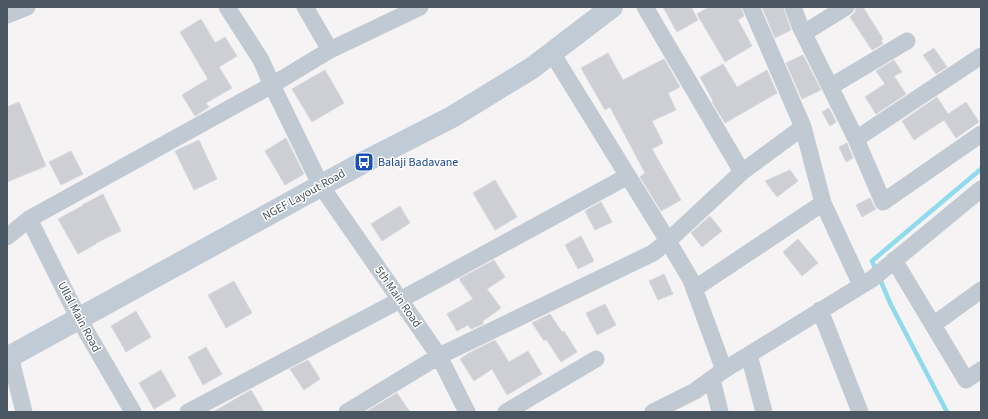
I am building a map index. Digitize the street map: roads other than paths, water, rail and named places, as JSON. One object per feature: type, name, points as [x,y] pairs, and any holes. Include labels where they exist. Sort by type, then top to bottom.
[{"type":"street","points":[[7,15],[26,7]]},
{"type":"street","name":"5th Main Road","points":[[227,7],[261,60],[321,186],[439,356],[467,412]]},
{"type":"street","points":[[306,7],[330,50]]},
{"type":"street","points":[[7,237],[29,219],[272,85],[330,50],[420,7]]},
{"type":"street","name":"NGEF Layout Road","points":[[9,357],[364,162],[452,117],[532,68],[612,7]]},
{"type":"street","points":[[645,7],[742,172]]},
{"type":"street","points":[[751,7],[803,127],[823,203],[866,282]]},
{"type":"street","points":[[793,7],[804,33],[856,139],[883,202],[981,134]]},
{"type":"street","points":[[804,33],[846,7]]},
{"type":"street","points":[[830,87],[907,40]]},
{"type":"street","points":[[552,53],[691,280],[718,375],[720,412]]},
{"type":"street","points":[[856,139],[981,56]]},
{"type":"street","points":[[347,412],[439,356],[653,253],[668,241],[742,172],[803,127]]},
{"type":"street","points":[[188,412],[400,300],[628,176]]},
{"type":"street","points":[[653,412],[695,391],[749,355],[866,282],[981,189]]},
{"type":"street","points":[[694,289],[823,203]]},
{"type":"street","name":"Ullal Main Road","points":[[29,219],[79,319],[134,412]]},
{"type":"street","points":[[889,264],[933,325],[966,380],[981,370]]},
{"type":"street","points":[[933,325],[981,290]]},
{"type":"street","points":[[820,310],[860,412]]},
{"type":"street","points":[[749,355],[764,412]]},
{"type":"street","points":[[9,357],[24,412]]},
{"type":"street","points":[[506,412],[596,359]]},
{"type":"waterway","points":[[876,270],[872,261],[981,169]]},
{"type":"waterway","points":[[879,277],[891,305],[947,412]]},
{"type":"place","name":"Balaji Badavane","points":[[364,162]]}]
